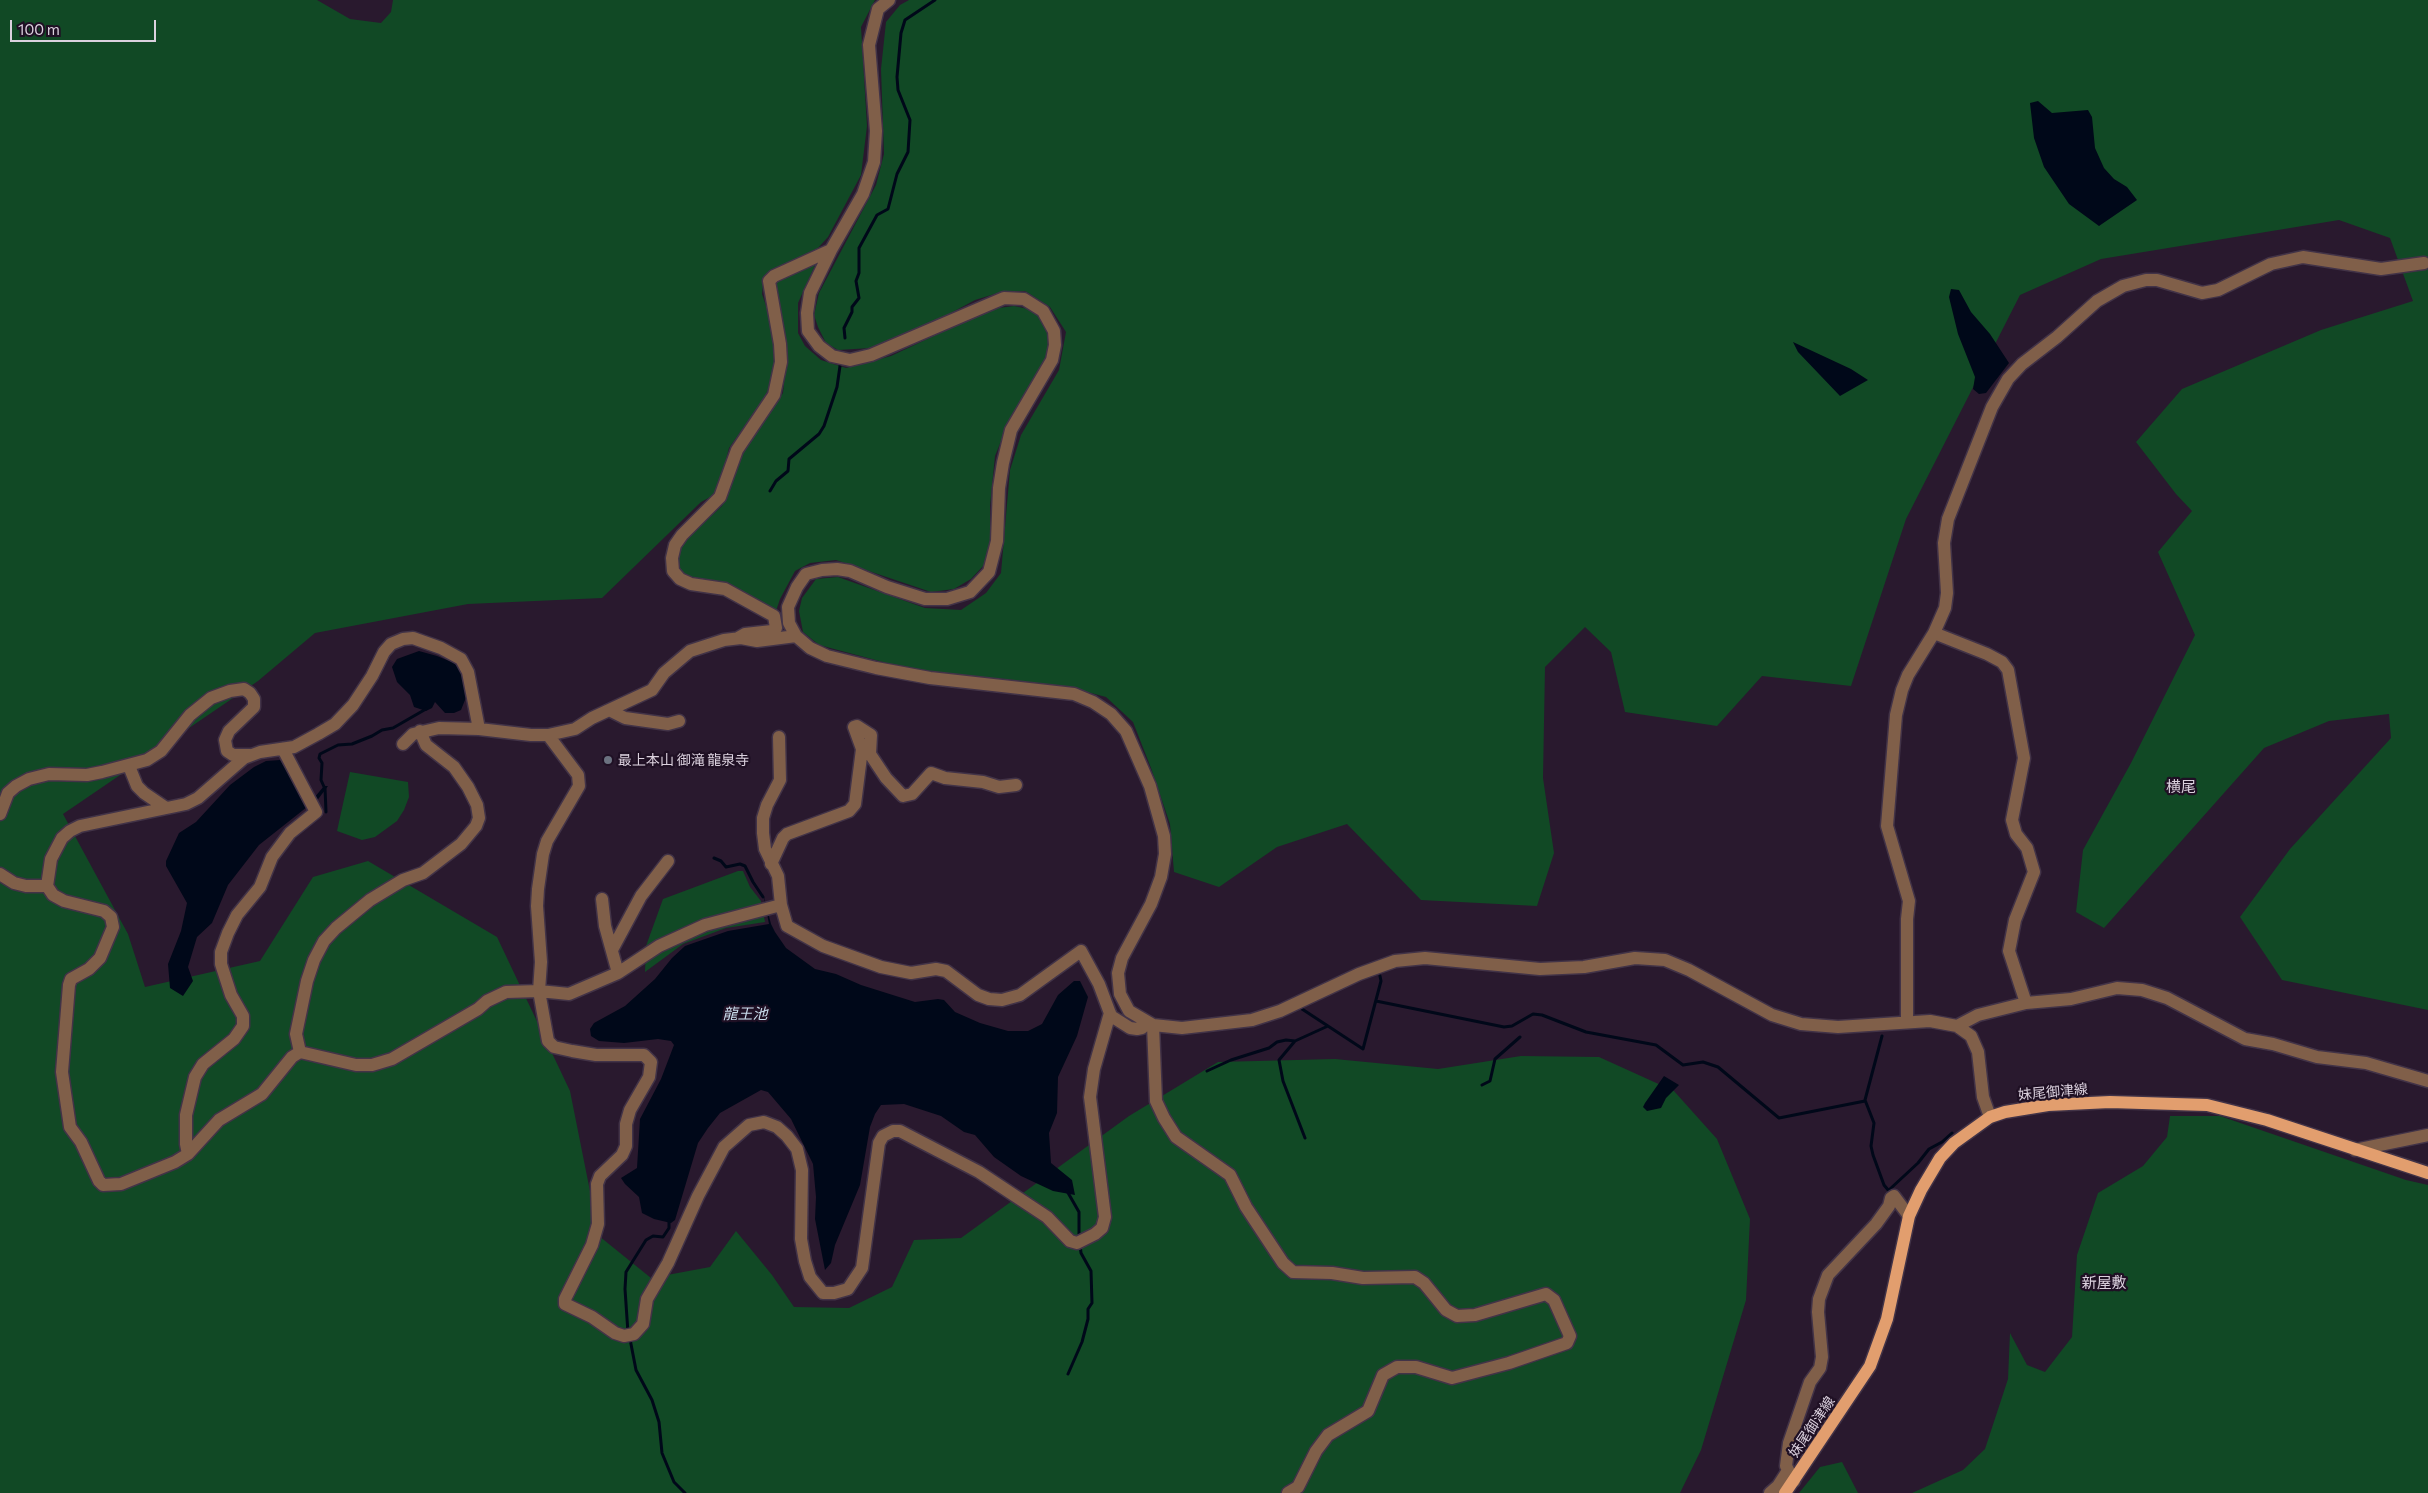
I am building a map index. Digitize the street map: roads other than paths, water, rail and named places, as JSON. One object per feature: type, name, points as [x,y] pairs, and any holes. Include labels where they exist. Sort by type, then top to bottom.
[{"type":"main road","name":"妹尾御津線","points":[[1786,1493],[1790,1476],[1870,1366],[1887,1319],[1909,1216],[1921,1190],[1940,1158],[1954,1143],[1990,1117],[2005,1112],[2048,1105],[2110,1102],[2208,1105],[2251,1115],[2428,1173]]},
{"type":"street","points":[[888,0],[878,9],[869,45],[876,131],[874,162],[863,194],[831,250],[810,293],[807,313],[808,331],[819,346],[832,356],[850,360],[871,355],[1004,298],[1024,299],[1043,311],[1054,331],[1055,345],[1052,360],[1011,430],[1002,471],[997,541],[989,572],[970,592],[940,599],[915,596],[837,569],[806,574],[797,587],[788,607],[789,623],[796,636],[810,648],[827,656],[930,678],[1074,694],[1093,702],[1111,714],[1126,731],[1150,786],[1164,836],[1165,854],[1161,877],[1150,904],[1122,958],[1118,973],[1120,994],[1129,1011],[1151,1024],[1182,1028],[1252,1020],[1280,1011],[1359,974],[1395,962],[1425,958],[1540,969],[1584,967],[1635,958],[1665,960],[1689,970],[1772,1015],[1801,1024],[1838,1027],[1930,1021],[1957,1026],[1971,1036],[1978,1052],[1984,1097],[1990,1117]]},
{"type":"street","points":[[403,744],[413,734],[439,728],[479,728],[531,735],[548,735],[576,729],[592,718],[611,711],[652,690],[664,673],[690,651],[708,644],[738,638],[745,634],[772,631],[776,628],[774,616],[725,589],[690,584],[680,579],[673,571],[672,558],[675,545],[682,534],[720,497],[737,450],[774,395],[781,362],[780,344],[769,281],[781,272],[831,250]]},
{"type":"street","points":[[1907,1022],[1906,919],[1909,901],[1887,826],[1896,715],[1908,675],[1934,633],[1944,608],[1947,593],[1944,543],[1948,519],[1992,407],[2008,379],[2022,364],[2057,337],[2097,301],[2123,286],[2146,280],[2157,280],[2202,294],[2218,290],[2271,264],[2303,257],[2381,269],[2424,263]]},
{"type":"street","points":[[1934,633],[1987,654],[2002,662],[2008,670],[2024,758],[2012,820],[2016,834],[2028,848],[2034,872],[2015,920],[2009,951],[2026,1003]]},
{"type":"street","points":[[738,638],[757,641],[796,636]]},
{"type":"street","points":[[0,814],[8,793],[29,779],[49,774],[87,774],[129,766],[147,760],[161,751],[190,715],[211,698],[230,691],[244,690],[254,699],[254,707],[229,731],[224,740],[227,751],[233,755],[251,755],[294,747],[335,724],[353,705],[372,676],[384,652],[391,644],[403,639],[413,638],[441,648],[461,660],[468,672],[479,728]]},
{"type":"street","points":[[611,711],[625,718],[668,724],[679,721]]},
{"type":"street","points":[[771,864],[783,838],[787,834],[849,811],[855,804],[862,749],[854,727],[857,726],[871,735],[870,754],[886,778],[903,796],[912,794],[931,773],[945,778],[983,782],[999,787],[1016,785]]},
{"type":"street","points":[[300,1052],[296,1034],[307,982],[314,960],[324,941],[336,928],[370,900],[403,880],[423,873],[461,844],[476,826],[479,818],[477,804],[468,787],[454,767],[426,746],[420,731]]},
{"type":"street","points":[[548,735],[578,775],[579,786],[548,841],[543,854],[537,906],[541,962],[539,991],[548,1041],[554,1047],[596,1055],[644,1055],[651,1062],[649,1077],[630,1110],[626,1124],[626,1146],[622,1156],[600,1176],[597,1184],[598,1224],[592,1245],[565,1298],[565,1304],[592,1317],[616,1333],[624,1336],[634,1334],[642,1324],[647,1299],[668,1263],[698,1196],[724,1147],[749,1125],[764,1122],[776,1127],[787,1136],[797,1149],[802,1170],[801,1239],[810,1277],[822,1292],[834,1293],[848,1289],[862,1268],[880,1143],[883,1136],[892,1131],[900,1131],[979,1172],[1047,1217],[1070,1241],[1077,1243],[1095,1234],[1102,1228],[1105,1217],[1090,1096],[1094,1070],[1110,1013]]},
{"type":"street","points":[[771,907],[778,876],[764,849],[763,818],[767,805],[780,780],[779,737]]},
{"type":"street","points":[[188,1154],[186,1115],[195,1077],[203,1064],[234,1039],[242,1026],[243,1016],[232,995],[221,964],[221,952],[228,932],[237,914],[260,887],[272,857],[290,833],[316,812],[283,749]]},
{"type":"street","points":[[251,755],[244,758],[198,798],[186,804],[80,826],[70,831],[62,838],[51,859],[47,886],[53,895],[64,901],[104,910],[111,917],[113,927],[100,958],[89,969],[71,979],[62,1072],[70,1127],[81,1142],[99,1181],[109,1186],[121,1184],[175,1162],[188,1154],[219,1120],[262,1094],[292,1057],[300,1052],[356,1065],[372,1065],[392,1059],[478,1009],[487,1001],[506,992],[539,991],[569,994],[618,973],[659,946],[705,925],[771,907]]},
{"type":"street","points":[[129,766],[140,790],[166,808]]},
{"type":"street","points":[[612,950],[641,896],[668,860]]},
{"type":"street","points":[[0,874],[14,883],[26,886],[47,886]]},
{"type":"street","points":[[602,900],[605,926],[618,973]]},
{"type":"street","points":[[771,907],[787,926],[823,946],[881,967],[911,972],[936,969],[946,971],[978,995],[989,999],[1002,1000],[1020,996],[1081,951],[1099,984],[1110,1013],[1130,1028],[1142,1028],[1151,1024]]},
{"type":"street","points":[[1957,1026],[1978,1015],[2026,1003],[2071,999],[2117,988],[2142,990],[2167,998],[2245,1039],[2274,1044],[2317,1057],[2375,1065],[2428,1081]]},
{"type":"street","points":[[1151,1024],[1156,1101],[1164,1118],[1176,1136],[1230,1175],[1246,1207],[1283,1263],[1293,1272],[1332,1273],[1363,1278],[1415,1277],[1424,1283],[1446,1310],[1457,1316],[1474,1315],[1546,1294],[1554,1300],[1570,1336],[1567,1343],[1509,1363],[1452,1378],[1416,1367],[1397,1368],[1383,1376],[1368,1411],[1328,1435],[1316,1450],[1298,1487],[1288,1493]]},
{"type":"street","points":[[2355,1150],[2428,1135]]},
{"type":"street","points":[[1770,1493],[1790,1476],[1786,1466],[1790,1443],[1810,1382],[1820,1368],[1822,1357],[1818,1312],[1819,1299],[1828,1275],[1876,1224],[1894,1196],[1909,1216]]},
{"type":"water","points":[[2038,101],[2052,113],[2088,110],[2092,117],[2095,148],[2104,168],[2114,179],[2127,187],[2137,200],[2099,226],[2069,204],[2044,167],[2034,138],[2030,103]]},
{"type":"water","points":[[1951,289],[1959,290],[1971,312],[1990,334],[2009,363],[1986,393],[1979,394],[1973,389],[1975,377],[1958,334],[1949,297]]},
{"type":"water","points":[[1793,342],[1851,369],[1868,380],[1840,396],[1798,352]]},
{"type":"water","points":[[419,651],[454,663],[460,669],[463,674],[467,695],[461,710],[454,713],[445,713],[435,702],[432,708],[426,711],[414,707],[410,695],[397,682],[392,667],[397,659]]},
{"type":"water","points":[[280,760],[305,802],[314,798],[324,786],[328,786],[316,802],[259,845],[228,885],[212,923],[197,937],[188,967],[193,981],[183,996],[170,988],[168,964],[181,931],[187,903],[166,866],[166,861],[179,833],[196,822],[230,785],[254,767],[266,761]]},
{"type":"water","name":"龍王池","points":[[763,893],[775,932],[786,948],[815,969],[836,974],[861,985],[915,1002],[944,1000],[955,1012],[980,1023],[1008,1031],[1028,1031],[1042,1024],[1058,995],[1074,981],[1080,981],[1088,997],[1077,1036],[1058,1077],[1057,1113],[1049,1133],[1051,1163],[1072,1180],[1075,1195],[1053,1191],[1021,1176],[994,1157],[975,1135],[964,1132],[941,1116],[904,1104],[881,1105],[870,1127],[860,1185],[835,1245],[831,1263],[825,1270],[815,1219],[816,1197],[813,1164],[791,1119],[768,1092],[761,1090],[720,1113],[698,1143],[675,1220],[671,1223],[654,1219],[642,1213],[639,1197],[621,1178],[637,1168],[640,1119],[661,1079],[674,1045],[671,1041],[658,1039],[624,1043],[599,1041],[591,1036],[590,1029],[594,1023],[625,1006],[655,979],[672,958],[685,946],[728,931],[769,924]]},
{"type":"water","points":[[1664,1076],[1679,1085],[1666,1098],[1661,1108],[1647,1111],[1643,1107]]},
{"type":"waterway","points":[[845,338],[844,328],[852,312],[852,307],[859,298],[856,281],[859,273],[859,248],[877,215],[888,209],[897,174],[908,152],[910,120],[898,90],[897,77],[901,33],[905,20],[935,0]]},
{"type":"waterway","points":[[770,491],[776,481],[788,471],[789,459],[819,434],[824,426],[837,387],[840,366]]},
{"type":"waterway","points":[[325,789],[321,780],[322,763],[319,758],[320,754],[338,745],[352,744],[382,730],[393,728],[426,709]]},
{"type":"waterway","points":[[325,788],[326,812]]},
{"type":"waterway","points":[[714,858],[721,861],[726,867],[740,864],[745,866],[763,897]]},
{"type":"waterway","points":[[1302,1009],[1363,1049],[1381,981],[1380,976]]},
{"type":"waterway","points":[[1376,1001],[1504,1027],[1512,1026],[1533,1014],[1542,1015],[1586,1032],[1656,1045],[1683,1065],[1703,1062],[1718,1067],[1779,1118],[1865,1101]]},
{"type":"waterway","points":[[1305,1138],[1283,1081],[1279,1060],[1295,1041],[1328,1026]]},
{"type":"waterway","points":[[1882,1036],[1865,1100],[1874,1123],[1871,1146],[1873,1155],[1884,1185],[1889,1191]]},
{"type":"waterway","points":[[1482,1085],[1490,1081],[1495,1059],[1520,1037]]},
{"type":"waterway","points":[[1207,1071],[1231,1060],[1269,1048],[1277,1042],[1295,1041]]},
{"type":"waterway","points":[[1888,1194],[1890,1189],[1918,1163],[1929,1149],[1942,1142],[1952,1133]]},
{"type":"waterway","points":[[1067,1191],[1079,1212],[1079,1239]]},
{"type":"waterway","points":[[628,1333],[625,1289],[626,1272],[646,1240],[653,1236],[663,1237],[669,1228],[669,1220]]},
{"type":"waterway","points":[[1068,1374],[1082,1342],[1088,1319],[1088,1309],[1092,1303],[1091,1271],[1081,1253],[1080,1245]]},
{"type":"waterway","points":[[630,1339],[636,1370],[652,1400],[659,1422],[662,1453],[674,1482],[685,1493]]},
{"type":"place","name":"最上本山 御滝 龍泉寺","points":[[608,760]]},
{"type":"district","name":"横尾","points":[[2181,787]]},
{"type":"district","name":"新屋敷","points":[[2104,1283]]}]
